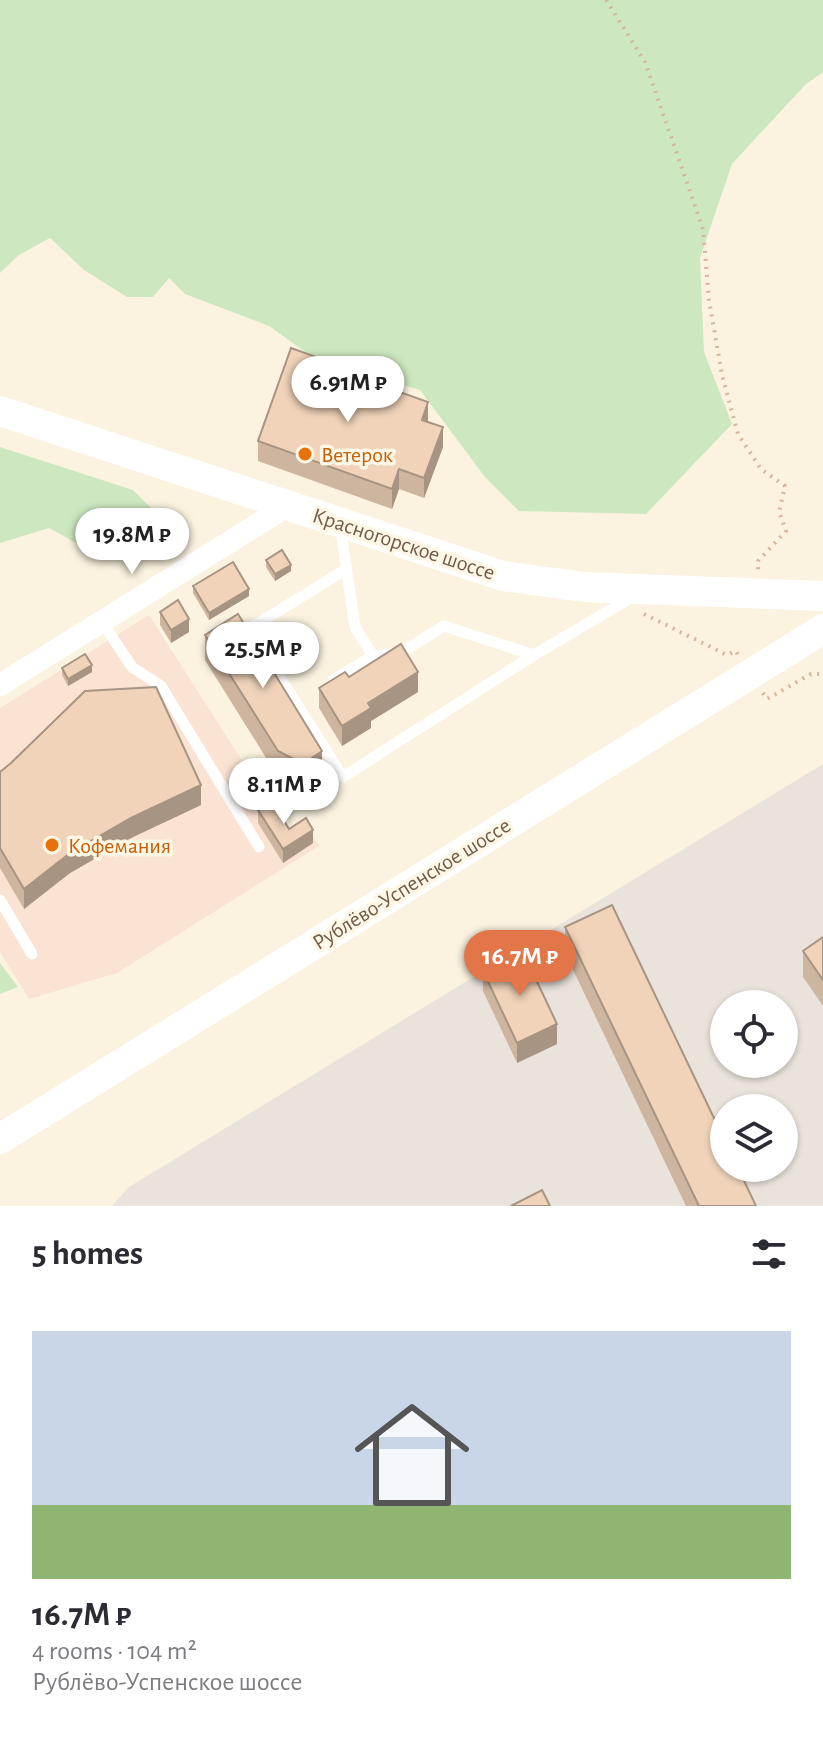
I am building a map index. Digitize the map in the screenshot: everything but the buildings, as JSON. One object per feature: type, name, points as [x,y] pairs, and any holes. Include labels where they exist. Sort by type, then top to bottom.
[{"type":"main road","name":"Красногорское шоссе","points":[[0,411],[503,576],[584,587],[641,601],[759,595],[823,596]]},
{"type":"main road","name":"Рублёво-Успенское шоссе","points":[[0,1139],[823,629]]},
{"type":"street","points":[[0,685],[289,505]]},
{"type":"lane","points":[[340,524],[355,627],[373,656]]},
{"type":"lane","points":[[345,570],[249,629],[343,777],[534,655],[641,601]]},
{"type":"lane","points":[[102,622],[132,667],[161,686],[259,847]]},
{"type":"lane","points":[[330,682],[373,656],[400,653],[444,626],[534,655]]},
{"type":"lane","points":[[0,900],[32,954]]},
{"type":"path","points":[[606,0],[645,62],[703,229],[709,300],[722,375],[738,434],[761,469],[785,486],[779,512],[786,531],[758,561],[759,595]]},
{"type":"path","points":[[641,601],[727,655],[736,651]]},
{"type":"path","points":[[767,699],[811,674],[823,674]]},
{"type":"shaded area","points":[[149,615],[291,837],[307,828],[319,846],[117,973],[29,999],[0,952],[0,708]]},
{"type":"shaded area","points":[[823,764],[823,1206],[112,1206],[129,1187]]},
{"type":"green space","points":[[0,0],[823,0],[823,72],[805,85],[732,164],[700,258],[704,352],[732,424],[646,514],[519,511],[485,477],[420,390],[315,359],[269,326],[185,294],[169,278],[153,297],[127,297],[84,270],[50,238],[19,255],[0,273]]},
{"type":"green space","points":[[0,447],[133,490],[159,516],[154,533],[100,556],[49,528],[0,543]]},
{"type":"green space","points":[[0,963],[18,987],[0,994]]},
{"type":"place","name":"Ветерок","points":[[305,454]]},
{"type":"place","name":"Кофемания","points":[[52,845]]}]
